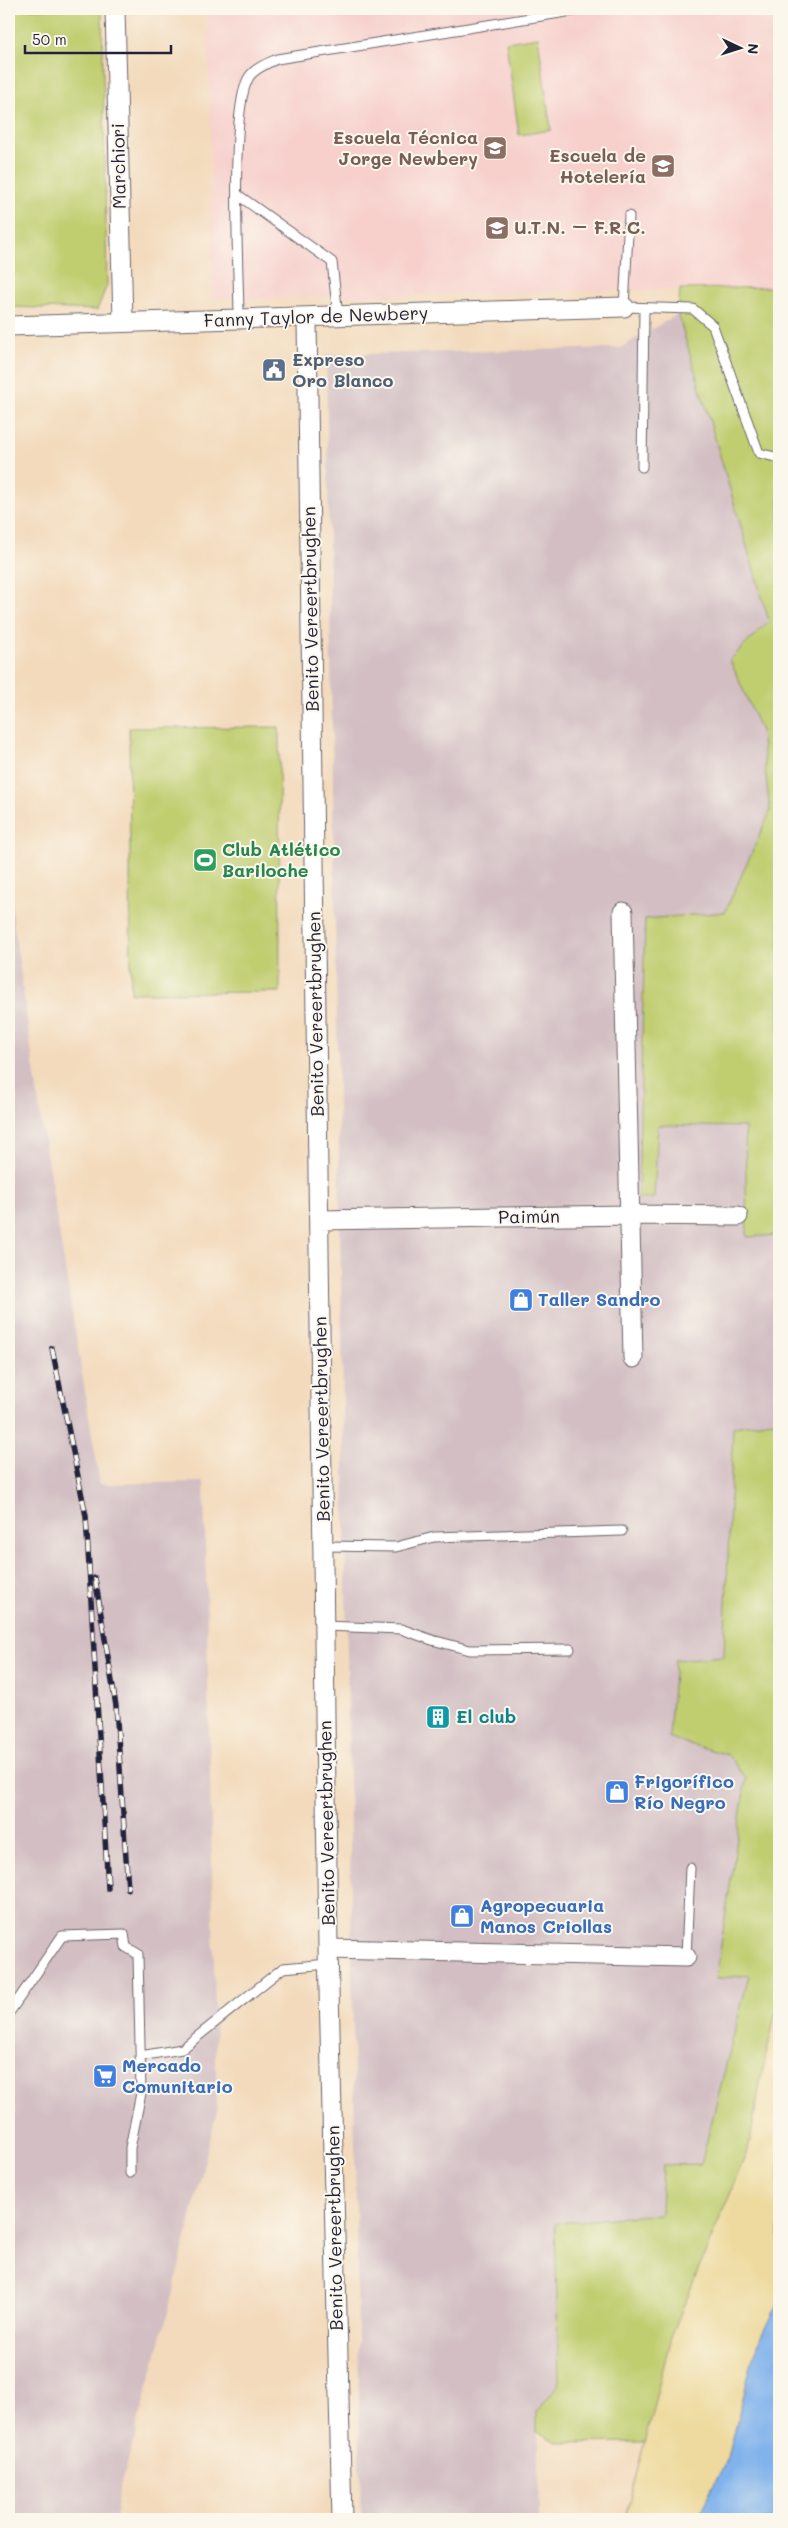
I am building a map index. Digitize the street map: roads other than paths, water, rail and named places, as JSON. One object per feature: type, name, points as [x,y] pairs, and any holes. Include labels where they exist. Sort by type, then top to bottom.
[{"type":"street","name":"Marchiori","points":[[115,9],[123,322]]},
{"type":"street","name":"Fanny Taylor de Newbery","points":[[9,326],[624,307]]},
{"type":"street","name":"Benito Vereertbrughen","points":[[307,318],[328,1957],[342,2519]]},
{"type":"street","points":[[623,912],[632,1358]]},
{"type":"street","name":"Paimún","points":[[319,1220],[738,1216]]},
{"type":"street","points":[[328,1957],[686,1957]]},
{"type":"lane","points":[[239,319],[238,153],[242,94],[249,76],[259,68],[277,59],[585,9]]},
{"type":"lane","points":[[238,195],[332,262],[338,317]]},
{"type":"lane","points":[[629,216],[624,307],[693,309],[713,326],[759,453],[779,458]]},
{"type":"lane","points":[[642,467],[644,308]]},
{"type":"lane","points":[[323,1546],[396,1547],[434,1537],[622,1531]]},
{"type":"lane","points":[[324,1626],[401,1629],[470,1650],[570,1649]]},
{"type":"lane","points":[[686,1957],[690,1868]]},
{"type":"lane","points":[[9,2013],[62,1936],[124,1934],[126,1947],[138,1954],[141,2093],[130,2148],[130,2173]]},
{"type":"lane","points":[[140,2056],[182,2049],[283,1968],[328,1957]]},
{"type":"water","points":[[779,2301],[779,2519],[696,2519],[728,2458],[754,2353]]},
{"type":"railway","points":[[52,1348],[86,1516],[108,1888]]},
{"type":"railway","points":[[95,1578],[116,1706],[128,1889]]},
{"type":"place","name":"Escuela Técnica Jorge Newbery","points":[[495,148]]},
{"type":"place","name":"Escuela de Hotelería","points":[[663,166]]},
{"type":"place","name":"U.T.N. – F.R.C.","points":[[497,228]]},
{"type":"place","name":"Expreso Oro Blanco","points":[[274,370]]},
{"type":"place","name":"Club Atlético Bariloche","points":[[205,860]]},
{"type":"place","name":"Taller Sandro","points":[[521,1300]]},
{"type":"place","name":"El club","points":[[438,1717]]},
{"type":"place","name":"Frigorífico Río Negro","points":[[617,1792]]},
{"type":"place","name":"Agropecuaria Manos Criollas","points":[[462,1916]]},
{"type":"place","name":"Mercado Comunitario","points":[[105,2076]]}]
